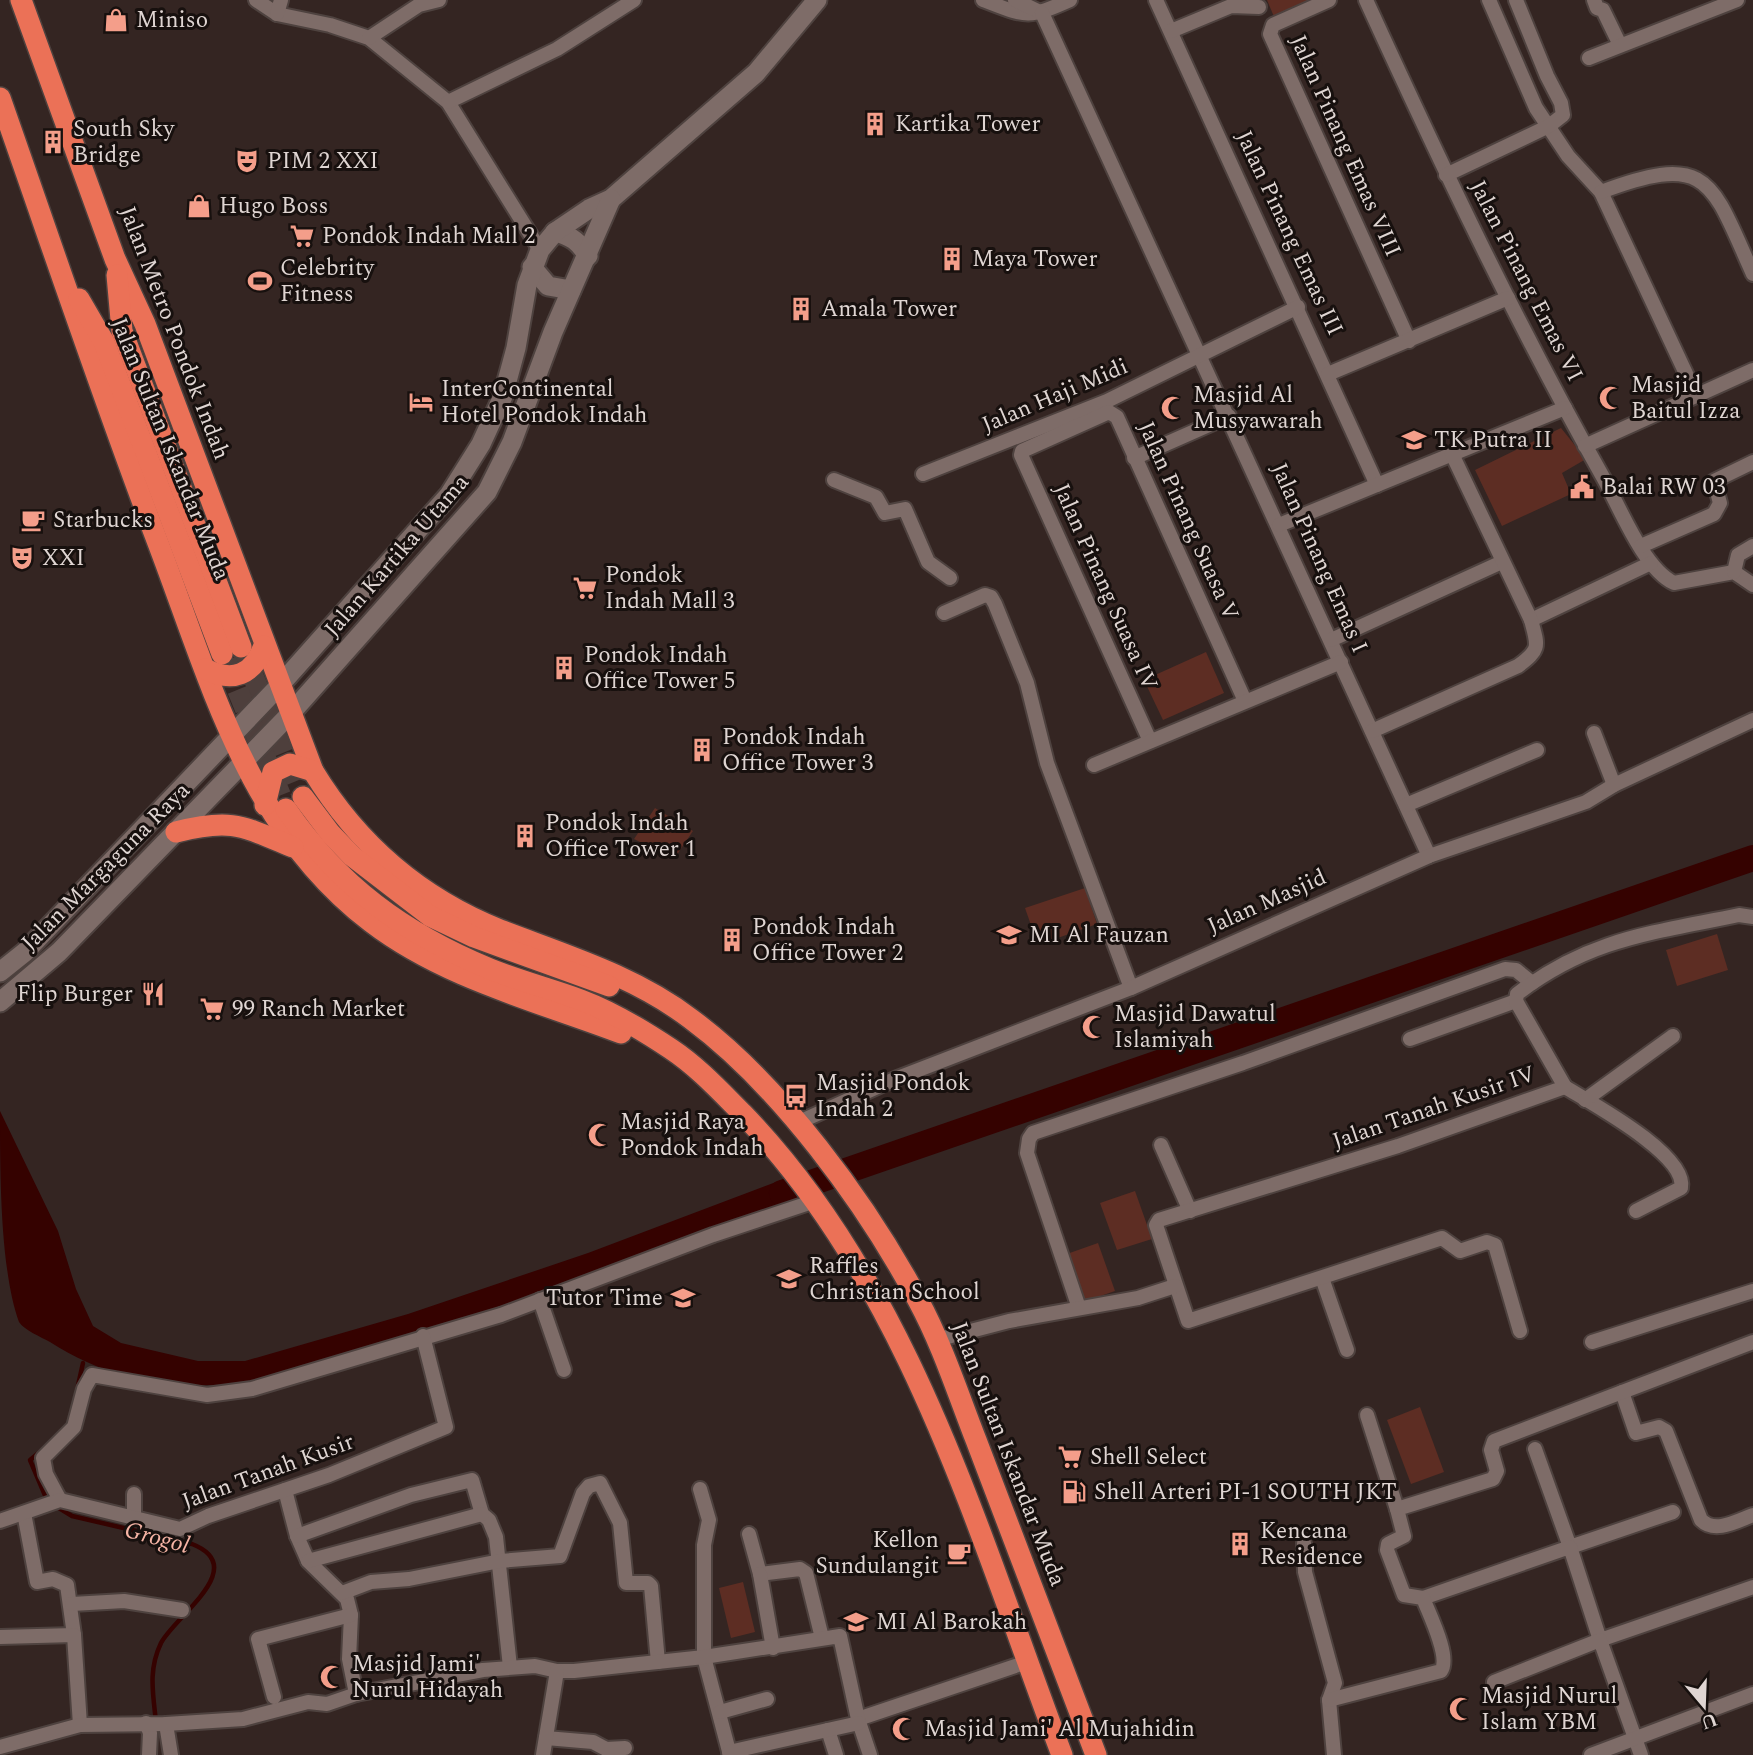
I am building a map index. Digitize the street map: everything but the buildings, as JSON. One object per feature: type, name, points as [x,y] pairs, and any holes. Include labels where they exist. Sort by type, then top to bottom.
[{"type":"highway","name":"Jalan Metro Pondok Indah","points":[[21,0],[115,258],[145,324],[280,685]]},
{"type":"highway","points":[[0,98],[61,267],[85,349],[231,737]]},
{"type":"highway","name":"Jalan Sultan Iskandar Muda","points":[[61,267],[104,342],[232,650],[122,331],[115,258]]},
{"type":"highway","points":[[205,669],[225,676],[239,675],[255,666],[264,646]]},
{"type":"highway","name":"Jalan Sultan Iskandar Muda","points":[[280,685],[313,771],[355,831],[376,854],[404,877],[448,905],[499,929],[578,958],[671,1006],[737,1057],[797,1123],[846,1189],[919,1301],[1096,1755]]},
{"type":"highway","name":"Jalan Sultan Iskandar Muda","points":[[231,737],[243,762],[284,803],[327,864],[362,897],[412,931],[491,969],[585,1001],[635,1026],[698,1069],[786,1162],[811,1194],[860,1271],[919,1384],[1062,1755]]},
{"type":"highway","points":[[284,803],[273,772],[290,764],[313,771]]},
{"type":"highway","name":"Jalan Sultan Iskandar Muda","points":[[284,803],[295,848],[333,890],[404,945],[493,987],[629,1036],[647,1036]]},
{"type":"highway","name":"Jalan Sultan Iskandar Muda","points":[[284,803],[330,833],[352,856],[430,916],[530,959],[671,1006]]},
{"type":"highway","points":[[176,832],[206,825],[234,824],[250,827],[295,848]]},
{"type":"main road","name":"Jalan Kartika Utama","points":[[231,737],[449,495],[492,422],[516,348],[536,259],[555,232],[589,209],[611,199],[756,73],[817,0]]},
{"type":"main road","name":"Jalan Kartika Utama","points":[[243,762],[429,561],[487,492],[512,442],[570,290],[588,256],[611,199]]},
{"type":"main road","points":[[555,232],[569,235],[579,242],[588,256]]},
{"type":"main road","points":[[536,259],[548,286],[570,290]]},
{"type":"main road","points":[[522,318],[537,331],[553,332]]},
{"type":"main road","points":[[516,348],[532,345],[544,357]]},
{"type":"main road","name":"Jalan Margaguna Raya","points":[[0,972],[25,952],[231,737]]},
{"type":"main road","name":"Jalan Margaguna Raya","points":[[0,1002],[59,952],[243,762]]},
{"type":"main road","points":[[129,842],[147,861]]},
{"type":"street","points":[[256,0],[369,38],[448,102],[536,259]]},
{"type":"street","points":[[369,38],[418,2],[439,0]]},
{"type":"street","points":[[448,102],[557,49],[634,0]]},
{"type":"street","points":[[1015,0],[1042,13]]},
{"type":"street","points":[[990,1],[1025,16],[1042,13],[1070,0]]},
{"type":"street","name":"Jalan Pinang Emas III","points":[[1156,0],[1377,485]]},
{"type":"street","name":"Jalan Pinang Emas VIII","points":[[1329,0],[1273,25],[1271,38],[1409,341]]},
{"type":"street","name":"Jalan Pinang Emas VI","points":[[1366,0],[1446,175],[1508,298],[1585,446],[1651,563]]},
{"type":"street","points":[[1489,0],[1520,74],[1555,122],[1568,156],[1601,192],[1696,396]]},
{"type":"street","points":[[1516,0],[1561,103],[1555,122]]},
{"type":"street","points":[[1594,0],[1597,8],[1603,9],[1620,46]]},
{"type":"street","points":[[1589,58],[1737,0]]},
{"type":"street","points":[[1171,31],[1231,6],[1259,7]]},
{"type":"street","name":"Jalan Pinang Emas I","points":[[1042,13],[1201,354],[1429,856]]},
{"type":"street","name":"Jalan Pinang Emas VI","points":[[1446,175],[1555,122]]},
{"type":"street","points":[[1601,192],[1660,173],[1693,177],[1714,193],[1753,274]]},
{"type":"street","points":[[1328,374],[1508,298]]},
{"type":"street","name":"Jalan Haji Midi","points":[[923,474],[1107,401],[1298,307]]},
{"type":"street","points":[[1585,446],[1753,370]]},
{"type":"street","name":"Jalan Pinang Emas VI","points":[[1279,525],[1565,408]]},
{"type":"street","name":"Jalan Pinang Suasa V","points":[[1022,451],[1109,412],[1117,417],[1133,458],[1245,701]]},
{"type":"street","points":[[1133,458],[1229,416]]},
{"type":"street","name":"Jalan Pinang Suasa IV","points":[[1022,451],[1021,459],[1150,741]]},
{"type":"street","points":[[1372,731],[1518,666],[1535,652],[1537,645],[1531,620],[1452,454]]},
{"type":"street","points":[[1641,546],[1714,514],[1720,503],[1714,481],[1753,461]]},
{"type":"street","points":[[834,480],[876,497],[884,513],[905,509],[928,562],[950,578]]},
{"type":"street","points":[[1734,572],[1738,555],[1753,546]]},
{"type":"street","points":[[1331,640],[1502,562]]},
{"type":"street","points":[[1531,620],[1651,563],[1674,583],[1734,572],[1753,585]]},
{"type":"street","points":[[944,614],[985,596],[991,597],[995,604],[1027,683],[1047,763],[1131,988]]},
{"type":"street","points":[[1094,765],[1341,662]]},
{"type":"street","name":"Jalan Masjid","points":[[797,1123],[895,1079],[1131,988],[1429,856],[1586,802],[1614,785],[1753,720]]},
{"type":"street","points":[[1594,733],[1614,785]]},
{"type":"street","points":[[1406,805],[1537,750]]},
{"type":"street","points":[[1410,1039],[1516,1001],[1517,994],[1558,965],[1629,936],[1738,915],[1753,916]]},
{"type":"street","points":[[1079,1308],[1027,1153],[1028,1139],[1033,1133],[1270,1054],[1505,969],[1516,970],[1532,983]]},
{"type":"street","name":"Jalan Tanah Kusir IV","points":[[1516,1001],[1565,1087],[1473,1121],[1159,1220],[1156,1225],[1189,1321],[1438,1239],[1445,1239],[1460,1251],[1487,1242],[1495,1245],[1520,1331]]},
{"type":"street","points":[[1585,1100],[1673,1036]]},
{"type":"street","points":[[1565,1087],[1663,1153],[1681,1182],[1681,1188],[1636,1211]]},
{"type":"street","points":[[1161,1145],[1190,1211]]},
{"type":"street","points":[[0,1521],[59,1500],[46,1474],[43,1458],[74,1427],[84,1389],[92,1375],[207,1395],[232,1393],[501,1315],[811,1194]]},
{"type":"street","points":[[1322,1278],[1347,1350]]},
{"type":"street","points":[[936,1340],[1009,1321],[1099,1305],[1175,1286]]},
{"type":"street","points":[[1592,1342],[1753,1291]]},
{"type":"street","points":[[540,1300],[564,1370]]},
{"type":"street","name":"Jalan Tanah Kusir","points":[[59,1500],[180,1529],[208,1516],[341,1471],[447,1424],[422,1336]]},
{"type":"street","points":[[1397,1509],[1493,1479],[1497,1471],[1491,1450],[1494,1441],[1753,1342]]},
{"type":"street","points":[[1622,1392],[1636,1433],[1659,1427],[1666,1431],[1701,1520],[1707,1526],[1716,1528],[1753,1515]]},
{"type":"street","points":[[1367,1415],[1404,1536],[1388,1544],[1387,1549],[1404,1595],[1423,1598],[1673,1512]]},
{"type":"street","points":[[1535,1449],[1641,1755]]},
{"type":"street","points":[[298,1536],[411,1495],[464,1481],[474,1482],[482,1514],[494,1528],[500,1561],[510,1667]]},
{"type":"street","points":[[342,1593],[371,1582],[409,1579],[500,1561],[560,1556],[583,1493],[594,1484],[603,1484],[616,1510],[623,1535],[626,1583],[648,1583],[651,1586],[658,1662]]},
{"type":"street","points":[[700,1489],[709,1520],[704,1545],[704,1657],[729,1753],[859,1721],[1027,1662]]},
{"type":"street","points":[[285,1490],[308,1561],[342,1593],[351,1615],[349,1659],[356,1694]]},
{"type":"street","points":[[134,1494],[134,1518]]},
{"type":"street","points":[[27,1512],[37,1582],[53,1580],[65,1583],[72,1604],[80,1725]]},
{"type":"street","points":[[308,1561],[482,1514]]},
{"type":"street","points":[[749,1534],[760,1574],[773,1648]]},
{"type":"street","points":[[1304,1543],[1305,1572],[1335,1683],[1329,1700],[1334,1755]]},
{"type":"street","points":[[760,1574],[800,1569],[806,1573],[822,1637]]},
{"type":"street","points":[[1494,1682],[1600,1640],[1753,1587]]},
{"type":"street","points":[[1329,1700],[1441,1671],[1445,1666],[1444,1654],[1423,1598]]},
{"type":"street","points":[[72,1604],[124,1601],[182,1610]]},
{"type":"street","points":[[274,1697],[258,1639],[351,1615]]},
{"type":"street","points":[[0,1637],[74,1635]]},
{"type":"street","points":[[0,1747],[80,1725],[243,1719],[308,1702],[327,1704],[356,1694],[510,1667],[556,1671],[658,1662],[773,1648],[822,1637],[842,1637],[859,1721],[870,1755]]},
{"type":"street","points":[[543,1755],[556,1671]]},
{"type":"street","points":[[1591,1755],[1753,1694]]},
{"type":"street","points":[[720,1712],[767,1699]]},
{"type":"street","points":[[149,1755],[150,1733],[156,1723]]},
{"type":"street","points":[[156,1723],[171,1755]]},
{"type":"street","points":[[828,1730],[836,1755]]},
{"type":"street","points":[[546,1738],[593,1742],[606,1749],[625,1748]]},
{"type":"shaded area","points":[[1267,0],[1317,0],[1275,19]]},
{"type":"shaded area","points":[[1561,428],[1586,459],[1562,473],[1571,494],[1502,526],[1475,470]]},
{"type":"shaded area","points":[[1206,652],[1224,693],[1163,720],[1144,680]]},
{"type":"shaded area","points":[[655,808],[693,831],[674,859],[634,839]]},
{"type":"shaded area","points":[[1085,888],[1097,924],[1038,945],[1025,908]]},
{"type":"shaded area","points":[[1717,934],[1728,970],[1677,986],[1666,950]]},
{"type":"shaded area","points":[[0,1111],[58,1231],[76,1289],[93,1326],[121,1343],[198,1361],[245,1361],[408,1314],[588,1253],[784,1179],[801,1199],[708,1229],[538,1297],[244,1383],[167,1384],[96,1366],[73,1356],[19,1322],[8,1276],[5,1248]]},
{"type":"shaded area","points":[[1135,1191],[1152,1239],[1117,1250],[1100,1203]]},
{"type":"shaded area","points":[[1098,1243],[1115,1291],[1080,1303],[1064,1255]]},
{"type":"shaded area","points":[[1420,1407],[1444,1472],[1411,1484],[1387,1420]]},
{"type":"shaded area","points":[[743,1582],[755,1632],[731,1638],[719,1588]]},
{"type":"waterway","points":[[782,1193],[1753,858]]},
{"type":"waterway","name":"Grogol","points":[[77,1390],[83,1363]]},
{"type":"waterway","name":"Grogol","points":[[41,1451],[30,1460],[47,1500]]},
{"type":"waterway","name":"Grogol","points":[[54,1505],[72,1516],[192,1544],[208,1554],[214,1565],[212,1578],[204,1592],[169,1632],[157,1653],[152,1682],[156,1722]]},
{"type":"tunnel","points":[[241,647],[303,797]]},
{"type":"tunnel","points":[[226,661],[286,809]]},
{"type":"place","name":"Miniso","points":[[116,20]]},
{"type":"place","name":"Kartika Tower","points":[[875,124]]},
{"type":"place","name":"South Sky Bridge","points":[[53,142]]},
{"type":"place","name":"PIM 2 XXI","points":[[247,161]]},
{"type":"place","name":"Hugo Boss","points":[[199,206]]},
{"type":"place","name":"Pondok Indah Mall 2","points":[[302,236]]},
{"type":"place","name":"Maya Tower","points":[[952,259]]},
{"type":"place","name":"Celebrity Fitness","points":[[260,281]]},
{"type":"place","name":"Amala Tower","points":[[801,309]]},
{"type":"place","name":"Masjid Baitul Izza","points":[[1611,398]]},
{"type":"place","name":"InterContinental Hotel Pondok Indah","points":[[421,402]]},
{"type":"place","name":"Masjid Al Musyawarah","points":[[1173,408]]},
{"type":"place","name":"TK Putra II","points":[[1414,440]]},
{"type":"place","name":"Balai RW 03","points":[[1582,487]]},
{"type":"place","name":"Starbucks","points":[[33,520]]},
{"type":"place","name":"XXI","points":[[22,558]]},
{"type":"place","name":"Pondok Indah Mall 3","points":[[585,588]]},
{"type":"place","name":"Pondok Indah Office Tower 5","points":[[564,668]]},
{"type":"place","name":"Pondok Indah Office Tower 3","points":[[702,750]]},
{"type":"place","name":"Pondok Indah Office Tower 1","points":[[525,836]]},
{"type":"place","name":"MI Al Fauzan","points":[[1009,935]]},
{"type":"place","name":"Pondok Indah Office Tower 2","points":[[732,940]]},
{"type":"place","name":"Flip Burger","points":[[153,994]]},
{"type":"place","name":"99 Ranch Market","points":[[212,1009]]},
{"type":"place","name":"Masjid Dawatul Islamiyah","points":[[1094,1027]]},
{"type":"place","name":"Masjid Pondok Indah 2","points":[[796,1096]]},
{"type":"place","name":"Masjid Raya Pondok Indah","points":[[600,1135]]},
{"type":"place","name":"Raffles Christian School","points":[[789,1279]]},
{"type":"place","name":"Tutor Time","points":[[683,1298]]},
{"type":"place","name":"Shell Select","points":[[1070,1457]]},
{"type":"place","name":"Shell Arteri PI-1 SOUTH JKT","points":[[1074,1492]]},
{"type":"place","name":"Kencana Residence","points":[[1240,1544]]},
{"type":"place","name":"Kellon Sundulangit","points":[[959,1553]]},
{"type":"place","name":"MI Al Barokah","points":[[856,1622]]},
{"type":"place","name":"Masjid Jami' Nurul Hidayah","points":[[332,1677]]},
{"type":"place","name":"Masjid Nurul Islam YBM","points":[[1461,1709]]},
{"type":"place","name":"Masjid Jami' Al Mujahidin","points":[[904,1729]]}]
